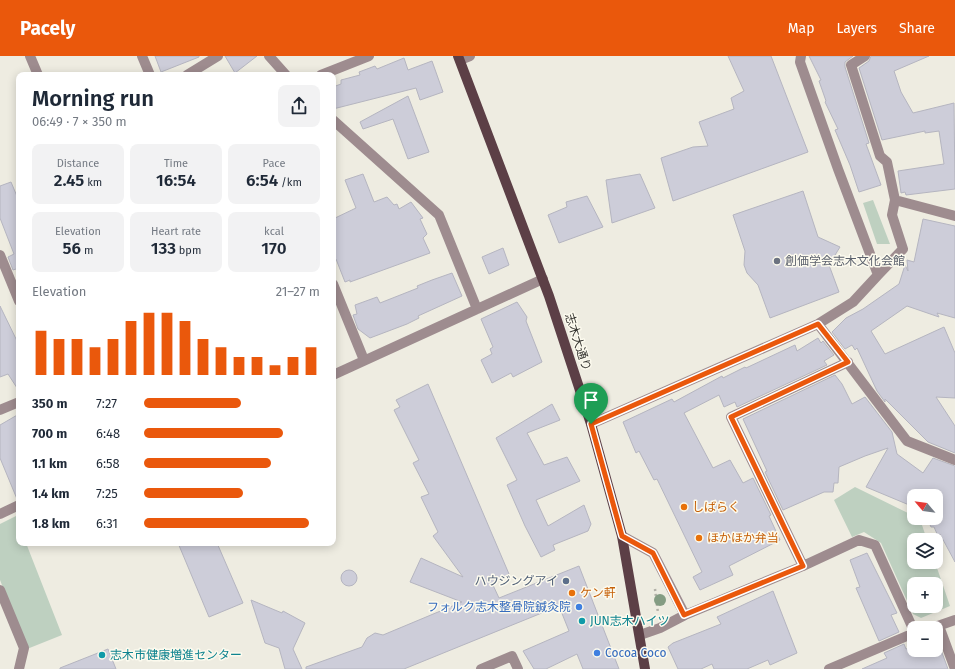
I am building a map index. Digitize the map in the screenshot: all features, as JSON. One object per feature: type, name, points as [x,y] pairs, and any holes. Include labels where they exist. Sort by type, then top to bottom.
[{"type":"main road","name":"志木大通り","points":[[462,57],[543,279],[591,424],[622,536],[645,669]]},
{"type":"street","points":[[30,56],[37,72]]},
{"type":"street","points":[[142,56],[149,72]]},
{"type":"street","points":[[193,72],[218,56]]},
{"type":"street","points":[[269,56],[283,72]]},
{"type":"street","points":[[326,72],[350,59],[369,56]]},
{"type":"street","points":[[801,56],[800,62],[830,148],[878,275]]},
{"type":"street","points":[[591,424],[818,324],[853,302],[904,249],[892,215],[895,200],[887,162],[880,156],[851,65],[865,56]]},
{"type":"street","points":[[336,123],[439,215],[477,309]]},
{"type":"street","points":[[895,200],[955,216]]},
{"type":"street","points":[[0,255],[16,294]]},
{"type":"street","points":[[336,374],[543,279]]},
{"type":"street","points":[[336,291],[364,360]]},
{"type":"street","points":[[818,324],[907,441],[955,460]]},
{"type":"street","points":[[803,566],[731,417],[848,362]]},
{"type":"street","points":[[0,410],[16,403]]},
{"type":"street","points":[[0,514],[16,506]]},
{"type":"street","points":[[622,536],[653,553],[684,615]]},
{"type":"street","points":[[640,635],[660,628],[684,615],[803,566],[859,540],[875,545],[909,621]]},
{"type":"street","points":[[0,590],[24,648],[20,669]]},
{"type":"street","points":[[943,624],[955,620]]},
{"type":"street","points":[[829,669],[907,635]]},
{"type":"street","points":[[943,642],[955,669]]},
{"type":"street","points":[[481,669],[512,656],[518,669]]},
{"type":"green space","points":[[873,200],[890,244],[877,244],[863,203]]},
{"type":"green space","points":[[855,487],[907,513],[907,525],[922,525],[925,533],[907,533],[907,569],[937,569],[940,577],[907,577],[907,601],[881,543],[864,532],[852,537],[834,500]]},
{"type":"green space","points":[[16,516],[16,546],[27,546],[62,635],[27,649],[0,580],[0,524]]},
{"type":"green space","points":[[943,585],[950,606],[943,609]]},
{"type":"green space","points":[[913,613],[933,613],[921,618]]},
{"type":"building","points":[[155,56],[199,56],[199,57],[161,72]]},
{"type":"building","points":[[225,56],[257,56],[236,72],[234,72]]},
{"type":"building","points":[[728,56],[771,56],[808,152],[673,201],[661,158],[693,147],[708,146],[699,122],[734,109],[731,98],[744,91]]},
{"type":"building","points":[[809,56],[853,56],[845,62],[845,67],[869,143],[866,144],[881,185],[859,192],[850,165],[835,130],[838,129],[825,102],[826,101],[819,81],[821,80]]},
{"type":"building","points":[[871,56],[929,56],[894,71],[901,92],[913,113],[954,103],[955,189],[906,195],[905,192],[901,193],[898,171],[944,164],[939,131],[925,133],[925,131],[882,140],[859,68],[869,61]]},
{"type":"building","points":[[404,58],[408,70],[432,61],[443,92],[420,100],[416,88],[336,108],[336,86],[341,84],[341,80],[360,75],[359,72],[375,66],[377,69]]},
{"type":"building","points":[[408,96],[429,152],[408,159],[393,119],[363,129],[360,122]]},
{"type":"building","points":[[363,174],[374,202],[387,197],[394,205],[397,204],[399,209],[411,202],[423,218],[420,219],[427,234],[423,238],[430,253],[350,282],[350,280],[345,282],[336,259],[336,218],[356,208],[345,180]]},
{"type":"building","points":[[640,174],[655,208],[612,223],[606,180]]},
{"type":"building","points":[[11,182],[16,194],[16,269],[13,270],[8,257],[14,254],[0,218],[0,186]]},
{"type":"building","points":[[803,191],[818,237],[840,247],[829,265],[839,292],[770,318],[758,285],[747,273],[744,265],[745,251],[733,215]]},
{"type":"building","points":[[587,196],[603,227],[559,243],[548,215],[567,207],[566,202]]},
{"type":"building","points":[[923,219],[955,226],[955,318],[937,313],[939,317],[907,306],[871,331],[885,354],[944,327],[955,353],[955,398],[936,397],[955,426],[955,453],[928,442],[885,399],[885,402],[877,391],[857,348],[855,350],[852,345],[845,349],[832,332],[846,318],[863,309],[899,284],[905,265],[908,271],[907,260],[914,262]]},
{"type":"building","points":[[503,248],[509,265],[489,274],[482,257]]},
{"type":"building","points":[[452,273],[462,296],[418,316],[419,318],[407,324],[370,338],[358,329],[353,315],[357,314],[355,305],[377,297],[380,303],[418,288],[417,286]]},
{"type":"building","points":[[517,302],[527,317],[526,321],[542,362],[513,377],[511,373],[492,383],[481,360],[492,354],[490,349],[493,347],[481,319]]},
{"type":"building","points":[[0,306],[16,339],[16,386],[8,374],[0,377]]},
{"type":"building","points":[[818,338],[821,343],[823,341],[834,355],[824,361],[827,365],[737,407],[735,402],[724,407],[719,395],[684,413],[713,468],[730,460],[743,483],[753,478],[771,515],[769,516],[780,540],[729,566],[733,575],[700,590],[693,577],[702,572],[657,479],[654,480],[639,451],[636,453],[623,422],[672,399],[674,402],[722,376],[723,378],[795,345],[797,351]]},
{"type":"building","points":[[835,375],[842,384],[852,404],[865,397],[892,432],[897,454],[923,473],[933,458],[955,466],[955,562],[943,540],[943,533],[937,533],[934,527],[931,527],[930,525],[943,525],[943,489],[907,489],[907,504],[866,487],[888,448],[839,467],[838,483],[834,483],[833,492],[824,492],[783,510],[743,419]]},
{"type":"building","points":[[428,384],[509,574],[492,583],[499,598],[579,566],[619,669],[583,669],[577,654],[546,669],[534,669],[523,651],[569,631],[559,606],[404,669],[306,669],[306,667],[362,647],[367,638],[375,633],[383,635],[462,602],[410,582],[421,558],[463,577],[433,536],[438,532],[421,497],[429,494],[413,463],[419,460],[394,410],[400,407],[396,400]]},
{"type":"building","points":[[552,404],[560,420],[527,433],[544,465],[567,457],[580,481],[536,500],[548,526],[584,505],[591,524],[588,531],[553,545],[555,550],[541,557],[525,526],[507,485],[517,480],[496,438]]},
{"type":"building","points":[[16,416],[16,497],[0,458],[0,425]]},
{"type":"building","points":[[179,546],[218,546],[243,603],[209,617]]},
{"type":"building","points":[[867,553],[897,613],[891,615],[899,632],[879,641],[856,588],[860,587],[850,560]]},
{"type":"building","points":[[346,570],[352,570],[357,575],[355,584],[352,586],[346,586],[341,581],[341,575]]},
{"type":"building","points":[[773,591],[797,653],[770,665],[768,660],[747,669],[714,669],[712,664],[701,669],[678,669],[668,647],[673,643],[721,624],[717,617]]},
{"type":"building","points":[[251,600],[282,613],[283,611],[305,623],[293,649],[302,669],[285,669],[279,648],[265,643]]},
{"type":"building","points":[[904,644],[907,649],[907,657],[943,657],[943,655],[948,669],[862,669],[887,658],[884,653]]},
{"type":"building","name":"志木市健康増進センター","points":[[108,649],[116,669],[60,669],[60,668]]},
{"type":"place","name":"創価学会志木文化会館","points":[[777,261]]},
{"type":"place","name":"しばらく","points":[[684,507]]},
{"type":"place","name":"ほかほか弁当","points":[[699,538]]},
{"type":"place","name":"ハウジングアイ","points":[[566,581]]},
{"type":"place","name":"ケン軒","points":[[572,593]]},
{"type":"place","name":"フォルク志木整骨院鍼灸院","points":[[579,607]]},
{"type":"place","name":"JUN志木ハイツ","points":[[582,621]]},
{"type":"place","name":"Cocoa Coco","points":[[597,653]]},
{"type":"place","name":"志木市健康増進センター","points":[[102,655]]},
{"type":"route","points":[[818,324],[848,362],[731,417],[803,566],[684,615],[653,553],[622,536],[611,491],[591,424],[818,324]]}]
